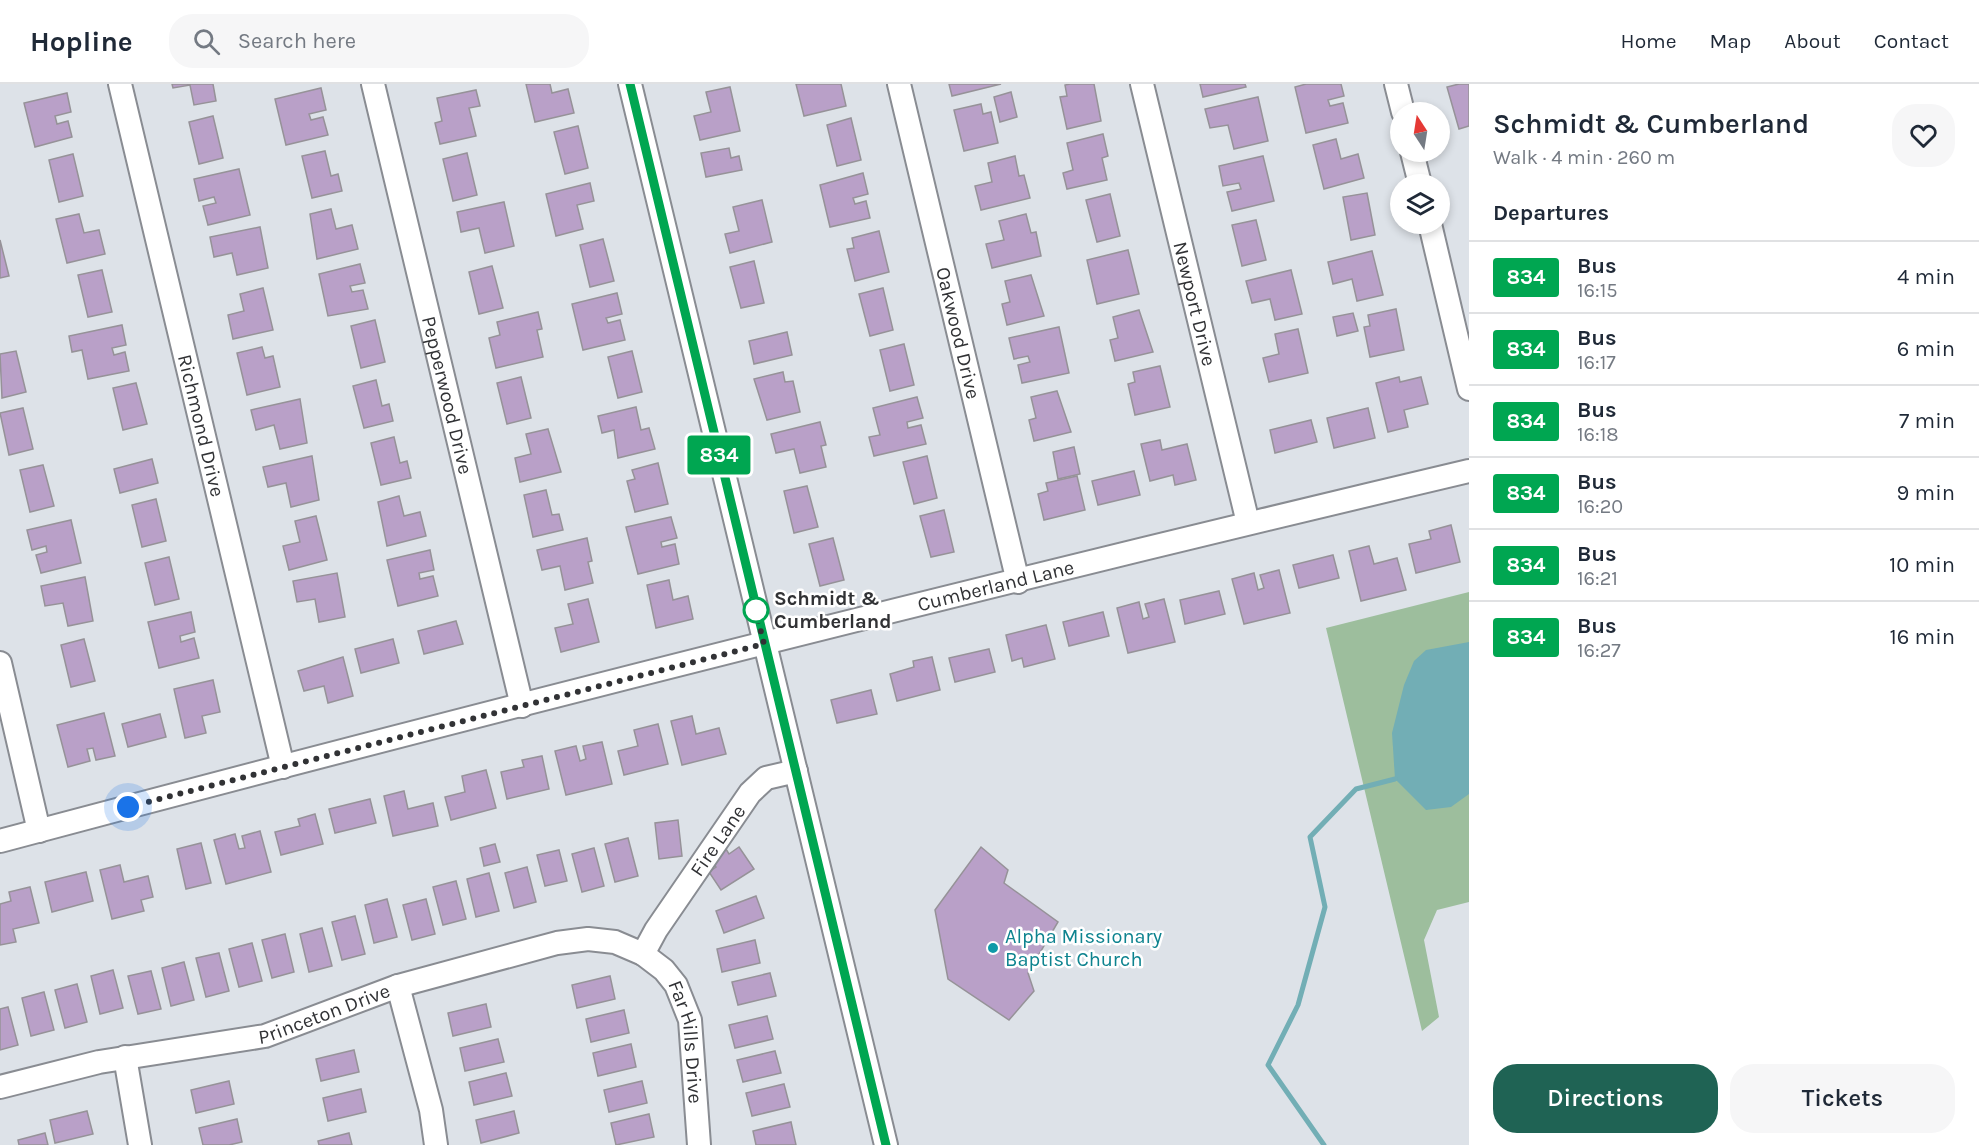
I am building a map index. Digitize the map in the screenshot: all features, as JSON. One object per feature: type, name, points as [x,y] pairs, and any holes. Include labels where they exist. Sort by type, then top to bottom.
[{"type":"street","name":"Richmond Drive","points":[[120,84],[283,766]]},
{"type":"street","name":"Pepperwood Drive","points":[[373,84],[522,706]]},
{"type":"street","points":[[630,84],[886,1145]]},
{"type":"street","name":"Oakwood Drive","points":[[899,84],[1018,582]]},
{"type":"street","name":"Newport Drive","points":[[1142,84],[1248,523]]},
{"type":"street","points":[[1396,84],[1400,102]]},
{"type":"street","points":[[1432,234],[1469,389]]},
{"type":"street","name":"Cumberland Lane","points":[[0,841],[283,766],[764,644],[1248,523],[1469,471]]},
{"type":"street","points":[[0,663],[39,831]]},
{"type":"street","name":"Fire Lane","points":[[643,954],[656,930],[750,793],[766,778],[796,771]]},
{"type":"street","name":"Princeton Drive","points":[[0,1087],[125,1057],[265,1036],[398,986],[556,943],[588,939],[615,942],[643,954]]},
{"type":"street","name":"Far Hills Drive","points":[[643,954],[664,970],[686,1004],[692,1040],[699,1145]]},
{"type":"street","points":[[398,986],[431,1110],[436,1145]]},
{"type":"street","points":[[125,1057],[140,1145]]},
{"type":"green space","points":[[1469,592],[1469,902],[1437,910],[1424,940],[1439,1017],[1422,1031],[1326,628]]},
{"type":"water","points":[[1469,642],[1469,794],[1451,807],[1426,810],[1395,779],[1392,733],[1404,685],[1414,661],[1426,650]]},
{"type":"building","points":[[172,84],[213,84],[216,101],[194,105],[190,85],[173,88]]},
{"type":"building","points":[[526,84],[550,84],[552,93],[568,89],[574,113],[535,122]]},
{"type":"building","points":[[796,84],[841,84],[846,106],[804,116]]},
{"type":"building","points":[[949,84],[1001,84],[952,96]]},
{"type":"building","points":[[1094,84],[1101,121],[1067,129],[1060,97],[1067,96],[1065,85]]},
{"type":"building","points":[[1200,84],[1245,84],[1246,87],[1203,97]]},
{"type":"building","points":[[1306,84],[1341,84],[1344,96],[1328,100],[1330,106],[1343,103],[1348,123],[1306,133],[1295,87]]},
{"type":"building","points":[[1469,84],[1469,126],[1459,129],[1447,87]]},
{"type":"building","points":[[730,87],[740,131],[700,140],[694,116],[711,112],[706,92]]},
{"type":"building","points":[[321,88],[326,110],[309,114],[311,120],[323,117],[328,135],[286,145],[275,99]]},
{"type":"building","points":[[476,90],[480,106],[469,108],[476,136],[440,144],[435,123],[442,121],[437,98]]},
{"type":"building","points":[[1011,92],[1017,117],[1000,122],[994,97]]},
{"type":"building","points":[[67,93],[71,112],[55,116],[57,124],[68,121],[72,137],[35,147],[24,103]]},
{"type":"building","points":[[1258,97],[1268,141],[1234,149],[1228,125],[1210,128],[1205,109]]},
{"type":"building","points":[[981,104],[983,114],[991,112],[998,143],[964,151],[954,110]]},
{"type":"building","points":[[213,116],[223,158],[199,164],[189,122]]},
{"type":"building","points":[[851,118],[861,160],[837,166],[827,125]]},
{"type":"building","points":[[578,126],[588,168],[565,174],[554,132]]},
{"type":"building","points":[[1103,134],[1108,156],[1102,158],[1107,180],[1067,189],[1063,173],[1073,170],[1067,143]]},
{"type":"building","points":[[1336,139],[1341,159],[1358,154],[1364,178],[1324,189],[1313,145]]},
{"type":"building","points":[[729,148],[731,158],[739,156],[742,170],[706,177],[701,153]]},
{"type":"building","points":[[325,151],[331,176],[338,174],[342,191],[312,198],[302,156]]},
{"type":"building","points":[[467,153],[477,195],[453,201],[443,159]]},
{"type":"building","points":[[73,154],[83,196],[59,202],[49,160]]},
{"type":"building","points":[[1015,156],[1019,176],[1024,175],[1030,198],[981,210],[975,186],[992,182],[988,163]]},
{"type":"building","points":[[1263,156],[1274,201],[1232,211],[1227,192],[1241,189],[1239,183],[1223,186],[1219,166]]},
{"type":"building","points":[[239,169],[250,215],[208,225],[203,206],[216,203],[214,197],[199,201],[194,179]]},
{"type":"building","points":[[863,173],[868,194],[853,198],[855,204],[866,201],[870,218],[830,227],[820,185]]},
{"type":"building","points":[[590,183],[594,201],[577,205],[583,229],[556,236],[546,194]]},
{"type":"building","points":[[1367,193],[1375,235],[1351,240],[1343,197]]},
{"type":"building","points":[[1110,194],[1120,236],[1097,242],[1086,200]]},
{"type":"building","points":[[762,200],[772,242],[730,253],[725,234],[739,231],[733,207]]},
{"type":"building","points":[[504,202],[514,246],[485,253],[479,228],[461,232],[457,212]]},
{"type":"building","points":[[331,209],[336,229],[352,225],[358,249],[317,259],[310,214]]},
{"type":"building","points":[[79,214],[84,233],[99,230],[105,254],[67,263],[56,219]]},
{"type":"building","points":[[1026,214],[1031,233],[1036,232],[1041,256],[992,268],[986,244],[1004,240],[999,221]]},
{"type":"building","points":[[1256,220],[1266,260],[1242,266],[1232,225]]},
{"type":"building","points":[[260,227],[268,268],[237,275],[232,253],[214,257],[210,237]]},
{"type":"building","points":[[879,231],[889,272],[855,281],[847,249],[854,248],[852,238]]},
{"type":"building","points":[[603,239],[614,281],[590,287],[580,245]]},
{"type":"building","points":[[0,240],[9,276],[0,278]]},
{"type":"building","points":[[1128,250],[1139,294],[1097,304],[1087,260]]},
{"type":"building","points":[[1372,251],[1383,295],[1357,301],[1352,279],[1333,284],[1328,262]]},
{"type":"building","points":[[754,261],[764,303],[741,308],[730,267]]},
{"type":"building","points":[[360,264],[365,283],[350,286],[352,292],[363,290],[368,309],[328,316],[319,274]]},
{"type":"building","points":[[492,266],[503,308],[479,314],[469,272]]},
{"type":"building","points":[[102,270],[112,312],[88,317],[78,275]]},
{"type":"building","points":[[1291,270],[1302,314],[1275,320],[1270,299],[1252,303],[1246,281]]},
{"type":"building","points":[[1031,275],[1044,316],[1007,325],[1002,304],[1010,302],[1005,281]]},
{"type":"building","points":[[263,288],[273,330],[233,339],[228,315],[244,311],[240,294]]},
{"type":"building","points":[[883,288],[893,330],[870,336],[859,294]]},
{"type":"building","points":[[617,293],[622,314],[606,318],[608,323],[620,320],[625,340],[583,350],[572,304]]},
{"type":"building","points":[[1396,309],[1404,350],[1370,357],[1364,327],[1370,326],[1368,315]]},
{"type":"building","points":[[1139,310],[1153,352],[1115,361],[1110,340],[1118,338],[1113,317]]},
{"type":"building","points":[[538,312],[542,329],[537,330],[543,357],[496,368],[489,338],[500,335],[497,322]]},
{"type":"building","points":[[1353,313],[1358,331],[1337,336],[1333,317]]},
{"type":"building","points":[[375,320],[385,362],[361,368],[351,326]]},
{"type":"building","points":[[122,325],[126,345],[112,348],[114,355],[125,352],[129,371],[88,379],[82,350],[72,352],[69,336]]},
{"type":"building","points":[[1059,327],[1069,373],[1022,383],[1018,365],[1030,362],[1028,356],[1014,359],[1009,338]]},
{"type":"building","points":[[1298,329],[1308,373],[1269,382],[1263,358],[1279,354],[1275,334]]},
{"type":"building","points":[[787,332],[792,355],[754,364],[749,341]]},
{"type":"building","points":[[904,344],[914,385],[890,391],[880,350]]},
{"type":"building","points":[[262,347],[265,358],[273,356],[280,387],[247,395],[237,353]]},
{"type":"building","points":[[16,351],[26,392],[2,398],[0,354]]},
{"type":"building","points":[[632,351],[642,392],[618,398],[608,357]]},
{"type":"building","points":[[1160,366],[1170,407],[1135,415],[1128,384],[1135,382],[1133,372]]},
{"type":"building","points":[[783,372],[785,382],[793,381],[800,412],[767,420],[754,379]]},
{"type":"building","points":[[521,377],[531,418],[507,424],[497,383]]},
{"type":"building","points":[[1399,377],[1400,382],[1421,377],[1428,404],[1404,410],[1408,427],[1388,432],[1376,383]]},
{"type":"building","points":[[376,380],[382,406],[389,404],[393,421],[364,428],[353,386]]},
{"type":"building","points":[[136,383],[147,424],[123,430],[113,388]]},
{"type":"building","points":[[1057,391],[1071,432],[1034,441],[1029,420],[1036,418],[1031,397]]},
{"type":"building","points":[[917,397],[923,418],[907,422],[908,428],[921,425],[926,444],[874,456],[869,437],[880,435],[873,408]]},
{"type":"building","points":[[300,399],[307,443],[280,449],[274,425],[256,430],[251,410]]},
{"type":"building","points":[[636,407],[641,430],[649,428],[655,449],[618,458],[614,430],[602,433],[598,416]]},
{"type":"building","points":[[23,408],[33,449],[9,455],[0,413]]},
{"type":"building","points":[[1368,408],[1375,438],[1334,448],[1327,418]]},
{"type":"building","points":[[1311,420],[1317,442],[1275,453],[1270,430]]},
{"type":"building","points":[[820,422],[826,445],[821,446],[826,467],[800,473],[794,449],[776,453],[771,434]]},
{"type":"building","points":[[548,429],[561,472],[520,482],[515,458],[531,454],[526,434]]},
{"type":"building","points":[[394,437],[400,463],[407,461],[411,478],[381,485],[371,443]]},
{"type":"building","points":[[1160,440],[1162,450],[1187,444],[1196,480],[1175,485],[1173,475],[1150,481],[1141,444]]},
{"type":"building","points":[[1074,447],[1080,474],[1058,479],[1053,452]]},
{"type":"building","points":[[312,456],[319,500],[291,507],[286,483],[268,487],[263,467]]},
{"type":"building","points":[[927,456],[937,498],[914,504],[903,462]]},
{"type":"building","points":[[152,459],[158,483],[120,493],[114,469]]},
{"type":"building","points":[[658,463],[668,504],[635,512],[627,481],[635,479],[632,470]]},
{"type":"building","points":[[43,465],[54,506],[30,512],[20,470]]},
{"type":"building","points":[[1134,471],[1140,495],[1098,505],[1092,481]]},
{"type":"building","points":[[1077,476],[1085,510],[1044,520],[1038,494],[1048,491],[1046,483]]},
{"type":"building","points":[[807,486],[818,527],[794,533],[784,491]]},
{"type":"building","points":[[546,490],[552,515],[559,514],[563,530],[533,537],[524,495]]},
{"type":"building","points":[[399,496],[404,516],[420,512],[426,536],[387,546],[378,502]]},
{"type":"building","points":[[156,499],[166,541],[142,547],[132,505]]},
{"type":"building","points":[[944,510],[954,552],[931,557],[920,516]]},
{"type":"building","points":[[316,516],[327,560],[289,570],[283,546],[300,542],[295,521]]},
{"type":"building","points":[[671,517],[677,538],[661,542],[662,547],[675,544],[679,564],[638,574],[626,527]]},
{"type":"building","points":[[71,520],[81,563],[41,573],[36,555],[47,552],[46,546],[32,550],[27,530]]},
{"type":"building","points":[[1451,525],[1460,562],[1416,573],[1409,544],[1431,539],[1429,531]]},
{"type":"building","points":[[587,538],[592,561],[588,562],[593,583],[565,590],[560,566],[542,570],[537,550]]},
{"type":"building","points":[[833,538],[844,580],[820,586],[809,544]]},
{"type":"building","points":[[1369,546],[1374,564],[1397,558],[1406,590],[1361,601],[1349,551]]},
{"type":"building","points":[[430,550],[434,570],[419,573],[420,579],[433,576],[438,596],[398,606],[387,560]]},
{"type":"building","points":[[1333,555],[1339,578],[1299,588],[1293,565]]},
{"type":"building","points":[[169,557],[179,599],[155,605],[145,563]]},
{"type":"building","points":[[1279,570],[1290,613],[1244,624],[1232,579],[1254,573],[1258,590],[1264,588],[1260,575]]},
{"type":"building","points":[[337,573],[345,617],[319,622],[315,599],[297,602],[293,581]]},
{"type":"building","points":[[85,577],[93,621],[68,626],[63,603],[45,606],[41,586]]},
{"type":"building","points":[[669,580],[673,600],[688,596],[693,619],[656,628],[647,585]]},
{"type":"building","points":[[1219,591],[1225,614],[1185,624],[1180,600]]},
{"type":"building","points":[[588,599],[599,642],[561,652],[555,628],[573,624],[568,604]]},
{"type":"building","points":[[1164,599],[1175,642],[1128,653],[1117,608],[1139,602],[1143,619],[1149,617],[1145,604]]},
{"type":"building","points":[[191,612],[195,632],[180,636],[181,642],[194,638],[199,658],[159,668],[148,622]]},
{"type":"building","points":[[1103,612],[1109,636],[1069,646],[1063,622]]},
{"type":"building","points":[[456,621],[463,644],[424,654],[418,631]]},
{"type":"building","points":[[1046,625],[1055,659],[1024,667],[1022,658],[1012,661],[1006,635]]},
{"type":"building","points":[[84,639],[95,681],[71,687],[61,645]]},
{"type":"building","points":[[393,639],[399,663],[361,673],[355,649]]},
{"type":"building","points":[[989,649],[995,672],[955,682],[949,658]]},
{"type":"building","points":[[343,657],[353,696],[328,703],[324,686],[304,691],[298,671]]},
{"type":"building","points":[[932,657],[940,690],[897,701],[890,674],[914,667],[913,661]]},
{"type":"building","points":[[213,680],[220,712],[202,716],[206,733],[185,738],[174,689]]},
{"type":"building","points":[[871,690],[877,714],[837,723],[831,700]]},
{"type":"building","points":[[104,713],[115,756],[96,760],[93,748],[87,749],[90,761],[68,767],[57,725]]},
{"type":"building","points":[[160,714],[166,737],[128,747],[122,724]]},
{"type":"building","points":[[692,716],[696,734],[719,728],[726,754],[682,765],[671,721]]},
{"type":"building","points":[[658,724],[668,764],[624,775],[618,751],[638,746],[634,730]]},
{"type":"building","points":[[602,742],[612,784],[566,795],[555,751],[576,746],[580,761],[586,759],[583,746]]},
{"type":"building","points":[[542,756],[549,789],[507,799],[501,772],[524,767],[522,760]]},
{"type":"building","points":[[486,770],[496,808],[451,820],[445,797],[465,792],[462,776]]},
{"type":"building","points":[[404,791],[408,809],[433,803],[438,826],[393,836],[384,796]]},
{"type":"building","points":[[370,799],[376,823],[335,833],[329,809]]},
{"type":"building","points":[[315,814],[323,844],[281,855],[275,832],[300,826],[298,819]]},
{"type":"building","points":[[678,820],[682,856],[659,859],[655,823]]},
{"type":"building","points":[[260,831],[271,872],[226,884],[214,840],[235,834],[239,849],[245,848],[242,836]]},
{"type":"building","points":[[628,838],[638,876],[615,882],[605,844]]},
{"type":"building","points":[[201,843],[211,883],[186,889],[177,849]]},
{"type":"building","points":[[495,844],[500,862],[484,866],[480,848]]},
{"type":"building","points":[[739,847],[754,869],[721,890],[709,872],[716,867],[711,859],[726,849],[729,854]]},
{"type":"building","name":"Alpha Missionary Baptist Church","points":[[981,847],[1008,870],[1004,883],[1058,922],[1028,973],[1034,991],[1009,1020],[948,979],[935,910]]},
{"type":"building","points":[[594,848],[604,886],[582,892],[572,854]]},
{"type":"building","points":[[559,850],[567,881],[545,886],[537,855]]},
{"type":"building","points":[[120,865],[124,882],[148,876],[153,897],[141,900],[144,911],[112,919],[100,870]]},
{"type":"building","points":[[527,867],[536,902],[514,908],[505,873]]},
{"type":"building","points":[[86,872],[93,901],[52,912],[45,882]]},
{"type":"building","points":[[489,873],[499,911],[476,917],[467,879]]},
{"type":"building","points":[[456,881],[466,919],[443,925],[433,887]]},
{"type":"building","points":[[30,887],[39,923],[13,929],[16,942],[0,945],[0,904],[11,901],[9,892]]},
{"type":"building","points":[[756,896],[764,918],[724,933],[716,911]]},
{"type":"building","points":[[387,899],[397,937],[374,943],[365,905]]},
{"type":"building","points":[[426,899],[435,934],[412,940],[403,905]]},
{"type":"building","points":[[355,916],[365,954],[342,960],[332,922]]},
{"type":"building","points":[[322,928],[332,966],[309,972],[300,934]]},
{"type":"building","points":[[285,934],[294,972],[272,978],[262,940]]},
{"type":"building","points":[[755,940],[760,963],[722,972],[717,949]]},
{"type":"building","points":[[252,943],[262,981],[239,987],[229,949]]},
{"type":"building","points":[[219,953],[229,991],[206,997],[196,958]]},
{"type":"building","points":[[184,962],[194,1000],[171,1006],[162,968]]},
{"type":"building","points":[[113,970],[123,1008],[100,1014],[91,976]]},
{"type":"building","points":[[151,971],[161,1009],[138,1014],[128,976]]},
{"type":"building","points":[[770,973],[776,996],[738,1005],[732,982]]},
{"type":"building","points":[[610,976],[615,999],[577,1008],[572,985]]},
{"type":"building","points":[[77,984],[87,1022],[65,1028],[55,990]]},
{"type":"building","points":[[44,992],[54,1030],[31,1036],[22,998]]},
{"type":"building","points":[[486,1004],[491,1027],[453,1036],[448,1013]]},
{"type":"building","points":[[8,1007],[18,1045],[0,1050],[0,1009]]},
{"type":"building","points":[[624,1010],[629,1033],[591,1042],[586,1019]]},
{"type":"building","points":[[767,1016],[773,1039],[735,1048],[729,1025]]},
{"type":"building","points":[[498,1039],[504,1062],[465,1071],[460,1048]]},
{"type":"building","points":[[631,1044],[636,1067],[598,1076],[593,1053]]},
{"type":"building","points":[[354,1050],[359,1072],[321,1081],[316,1059]]},
{"type":"building","points":[[775,1051],[781,1073],[743,1082],[737,1060]]},
{"type":"building","points":[[506,1073],[512,1096],[474,1105],[469,1082]]},
{"type":"building","points":[[229,1081],[234,1104],[196,1113],[191,1090]]},
{"type":"building","points":[[642,1081],[647,1103],[609,1112],[604,1090]]},
{"type":"building","points":[[784,1084],[790,1107],[752,1116],[746,1093]]},
{"type":"building","points":[[361,1089],[366,1112],[328,1121],[323,1098]]},
{"type":"building","points":[[87,1111],[93,1134],[55,1143],[50,1120]]},
{"type":"building","points":[[514,1111],[519,1133],[481,1143],[476,1120]]},
{"type":"building","points":[[649,1114],[654,1137],[616,1145],[611,1123]]},
{"type":"building","points":[[237,1119],[242,1142],[229,1145],[203,1145],[199,1128]]},
{"type":"building","points":[[791,1122],[796,1145],[756,1145],[753,1131]]},
{"type":"building","points":[[45,1133],[48,1145],[19,1145],[18,1140]]},
{"type":"building","points":[[349,1133],[352,1145],[319,1145],[318,1141]]},
{"type":"waterway","points":[[1324,1145],[1268,1065],[1298,1005],[1325,907],[1310,837],[1356,789],[1395,779]]},
{"type":"bus line","name":"834","points":[[630,84],[886,1145]]},
{"type":"place","name":"Schmidt & Cumberland","points":[[756,610]]},
{"type":"place","name":"Alpha Missionary Baptist Church","points":[[993,948]]},
{"type":"route","points":[[128,807],[764,644],[753,600],[756,610]]}]
